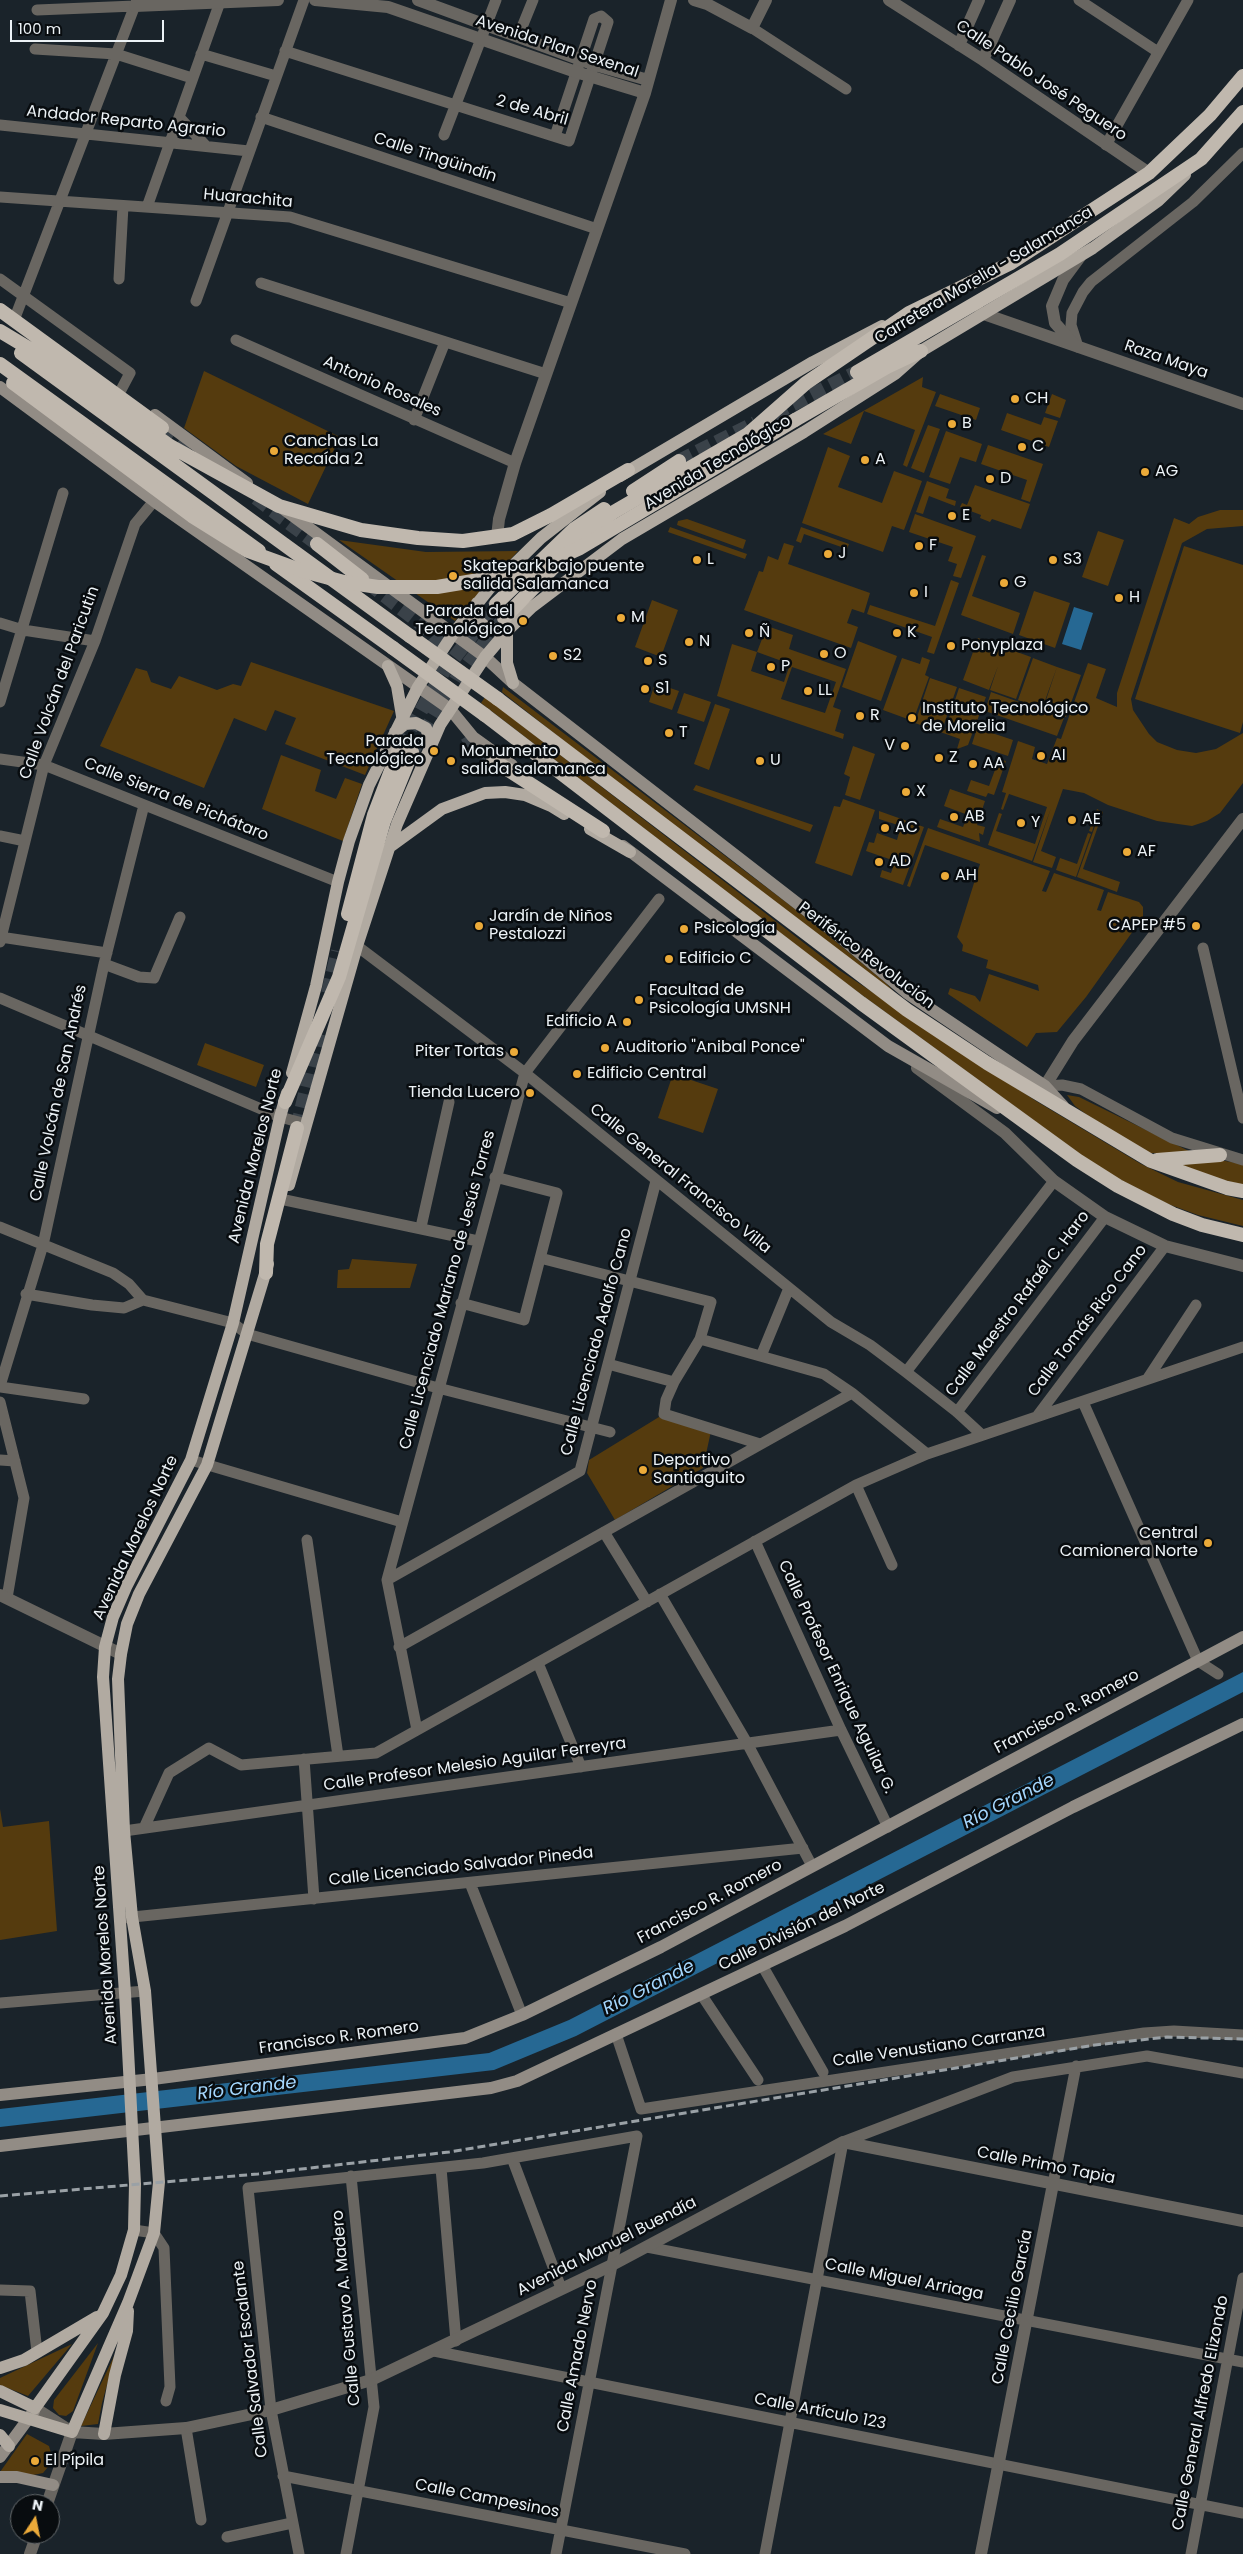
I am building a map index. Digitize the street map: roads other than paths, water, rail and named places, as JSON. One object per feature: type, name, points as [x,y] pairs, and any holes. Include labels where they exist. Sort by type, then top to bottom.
[{"type":"highway","name":"Carretera Morelia - Salamanca","points":[[506,624],[586,534],[612,513],[748,434],[806,383],[909,313],[1011,263],[1149,173],[1210,115],[1243,76]]},
{"type":"highway","name":"Carretera Morelia - Salamanca","points":[[857,372],[1060,254],[1201,159],[1243,112]]},
{"type":"highway","points":[[0,310],[162,428]]},
{"type":"highway","points":[[0,330],[50,361],[170,446],[279,506],[362,530],[418,538],[463,541],[497,537],[527,528],[628,470]]},
{"type":"highway","name":"Periférico Revolución","points":[[0,338],[498,699],[907,1010],[987,1063],[1151,1161],[1227,1188],[1243,1191]]},
{"type":"highway","points":[[0,376],[7,385],[192,516],[248,552],[303,571],[378,587],[437,587],[497,577],[549,562],[580,548],[887,367],[921,352]]},
{"type":"highway","points":[[0,364],[485,715],[861,1003],[1077,1160],[1145,1201],[1202,1225],[1243,1235]]},
{"type":"highway","points":[[0,372],[7,385]]},
{"type":"highway","points":[[496,604],[574,529],[680,461]]},
{"type":"highway","points":[[317,544],[362,579]]},
{"type":"highway","points":[[285,1102],[339,977],[406,750],[374,815],[338,951]]},
{"type":"highway","points":[[493,760],[603,831]]},
{"type":"highway","points":[[266,1273],[267,1244],[302,1126]]},
{"type":"highway","points":[[1151,1161],[1220,1154]]},
{"type":"main road","name":"Avenida Tecnológico","points":[[450,709],[506,624],[532,607],[622,539],[804,432],[895,374],[921,352],[981,313],[1082,255],[1158,200],[1201,159]]},
{"type":"main road","points":[[0,305],[121,390],[485,658],[513,683],[833,931],[907,993],[1045,1086],[1068,1112]]},
{"type":"main road","points":[[453,634],[477,603],[542,538],[628,470],[813,362],[909,313]]},
{"type":"main road","points":[[7,385],[154,501],[450,709],[473,737],[668,878],[834,1007],[888,1046],[1038,1132]]},
{"type":"main road","points":[[477,603],[476,614],[480,622],[487,628],[506,624],[507,664],[513,683]]},
{"type":"main road","name":"Avenida Morelos Norte","points":[[0,2457],[10,2446],[103,2313],[121,2275],[134,2230],[135,2184],[125,1993],[127,1918],[103,1677],[104,1647],[113,1617],[126,1588],[191,1460],[233,1322],[280,1117],[316,986],[338,882],[369,785],[418,687],[453,634]]},
{"type":"main road","points":[[388,666],[399,692],[402,716]]},
{"type":"main road","name":"Avenida Morelos Norte","points":[[119,1831],[118,1679],[127,1624],[139,1594],[207,1465],[266,1273],[302,1126],[387,850],[431,744],[450,709]]},
{"type":"main road","points":[[394,732],[406,724],[416,723],[426,728],[431,744]]},
{"type":"main road","points":[[387,850],[442,810],[485,793],[505,792],[524,796],[551,806],[630,852]]},
{"type":"main road","name":"Francisco R. Romero","points":[[0,2095],[130,2087],[465,2038],[522,2015],[661,1947],[1243,1637]]},
{"type":"main road","name":"Calle División del Norte","points":[[0,2146],[491,2088],[516,2081],[845,1926],[1073,1806],[1243,1724]]},
{"type":"main road","name":"Avenida Morelos Norte","points":[[72,2432],[128,2303],[154,2232],[159,2182],[153,2084],[145,1991],[127,1918]]},
{"type":"main road","points":[[104,2434],[115,2375],[126,2331],[128,2303]]},
{"type":"main road","points":[[0,2368],[24,2360],[103,2313]]},
{"type":"main road","points":[[0,2392],[35,2408]]},
{"type":"main road","points":[[0,2410],[72,2432]]},
{"type":"main road","points":[[0,2435],[10,2446]]},
{"type":"main road","points":[[0,2478],[17,2477],[53,2486]]},
{"type":"street","points":[[37,10],[136,3],[278,0]]},
{"type":"street","points":[[196,301],[304,0]]},
{"type":"street","name":"Avenida Plan Sexenal","points":[[315,0],[388,7],[576,72],[593,70]]},
{"type":"street","name":"Avenida Plan Sexenal","points":[[418,0],[432,3],[580,59],[593,70],[646,86]]},
{"type":"street","points":[[444,135],[454,104],[496,0]]},
{"type":"street","points":[[518,37],[533,0]]},
{"type":"street","points":[[497,537],[499,518],[515,463],[646,86],[671,0]]},
{"type":"street","points":[[694,0],[707,4],[752,28],[846,89]]},
{"type":"street","points":[[752,28],[766,0]]},
{"type":"street","name":"Calle Pablo José Peguero","points":[[889,0],[983,60],[1149,173]]},
{"type":"street","points":[[959,45],[979,0]]},
{"type":"street","points":[[983,60],[1010,0]]},
{"type":"street","points":[[1079,0],[1158,52]]},
{"type":"street","points":[[1106,145],[1188,0]]},
{"type":"street","points":[[146,207],[220,2]]},
{"type":"street","points":[[16,315],[136,3]]},
{"type":"street","name":"2 de Abril","points":[[285,51],[569,141],[608,22],[601,16],[594,19],[580,59]]},
{"type":"street","points":[[34,49],[116,54],[192,78]]},
{"type":"street","points":[[201,54],[276,76]]},
{"type":"street","points":[[555,136],[580,59]]},
{"type":"street","points":[[179,117],[206,146]]},
{"type":"street","name":"Calle Tingüindín","points":[[262,117],[597,229]]},
{"type":"street","name":"Andador Reparto Agrario","points":[[0,125],[249,151]]},
{"type":"street","points":[[1078,347],[1071,325],[1072,313],[1083,292],[1091,282],[1193,202],[1243,154]]},
{"type":"street","name":"Huarachita","points":[[0,197],[290,217],[571,303]]},
{"type":"street","points":[[119,279],[123,206]]},
{"type":"street","name":"Raza Maya","points":[[1078,347],[1055,323],[1052,306],[1063,280],[1082,255]]},
{"type":"street","points":[[0,279],[130,373],[121,390]]},
{"type":"street","points":[[261,282],[546,374]]},
{"type":"street","name":"Raza Maya","points":[[981,313],[1243,404]]},
{"type":"street","name":"Antonio Rosales","points":[[236,340],[515,463]]},
{"type":"street","points":[[414,420],[445,342]]},
{"type":"street","points":[[0,702],[63,493]]},
{"type":"street","name":"Calle Volcán del Paricutin","points":[[0,939],[44,765],[95,641],[135,524],[154,501]]},
{"type":"street","points":[[0,623],[22,630],[95,641]]},
{"type":"street","name":"Calle Sierra de Pichátaro","points":[[0,759],[44,765],[338,882]]},
{"type":"street","name":"Calle Volcán de San Andrés","points":[[0,1387],[26,1294],[43,1245],[105,958],[144,805]]},
{"type":"street","points":[[1045,1086],[1073,1041],[1243,820]]},
{"type":"street","points":[[0,836],[25,841]]},
{"type":"street","name":"Calle Licenciado Mariano de Jesús Torres","points":[[417,1730],[387,1580],[495,1177],[525,1073],[660,899]]},
{"type":"street","points":[[0,939],[105,958],[139,977],[154,978],[180,917]]},
{"type":"street","name":"Calle General Francisco Villa","points":[[357,946],[525,1073],[831,1322],[870,1346],[906,1372],[957,1412],[982,1435]]},
{"type":"street","points":[[1203,948],[1243,1118]]},
{"type":"street","points":[[0,998],[302,1126]]},
{"type":"street","points":[[888,1046],[1005,1133],[1054,1181],[1105,1217],[1165,1246],[1243,1266]]},
{"type":"street","points":[[1045,1086],[1062,1084],[1081,1089],[1151,1129],[1172,1138],[1243,1160]]},
{"type":"street","points":[[421,1227],[449,1102]]},
{"type":"street","points":[[461,1303],[524,1320],[557,1193],[495,1177]]},
{"type":"street","name":"Calle Licenciado Adolfo Cano","points":[[387,1580],[580,1471],[656,1181]]},
{"type":"street","points":[[906,1372],[1054,1181]]},
{"type":"street","points":[[285,1200],[421,1227],[478,1241]]},
{"type":"street","name":"Calle Maestro Rafaél C. Haro","points":[[957,1412],[1105,1217]]},
{"type":"street","points":[[0,1227],[113,1273],[130,1284],[143,1300]]},
{"type":"street","name":"Calle Tomás Rico Cano","points":[[1038,1415],[1165,1246]]},
{"type":"street","points":[[540,1258],[712,1302],[700,1339],[674,1382],[666,1400],[664,1414],[760,1444]]},
{"type":"street","points":[[761,1356],[789,1288]]},
{"type":"street","points":[[26,1294],[92,1305],[124,1308],[143,1300],[233,1322],[247,1334],[438,1388],[592,1429],[610,1432]]},
{"type":"street","points":[[1148,1378],[1196,1305]]},
{"type":"street","points":[[700,1339],[824,1374],[852,1393],[928,1454]]},
{"type":"street","points":[[144,1828],[169,1773],[209,1748],[241,1765],[376,1753],[856,1485],[928,1454],[1243,1346]]},
{"type":"street","points":[[608,1364],[674,1382]]},
{"type":"street","points":[[0,1387],[84,1399]]},
{"type":"street","points":[[399,1647],[852,1393]]},
{"type":"street","points":[[0,1402],[24,1498],[3,1596],[121,1654]]},
{"type":"street","points":[[1083,1402],[1198,1660],[1218,1674]]},
{"type":"street","points":[[0,1460],[14,1461]]},
{"type":"street","points":[[191,1460],[402,1522]]},
{"type":"street","points":[[856,1485],[892,1565]]},
{"type":"street","points":[[604,1532],[647,1602]]},
{"type":"street","points":[[307,1540],[338,1756]]},
{"type":"street","name":"Calle Profesor Enrique Aguilar G.","points":[[755,1541],[841,1730],[888,1826]]},
{"type":"street","points":[[660,1594],[747,1743],[812,1866]]},
{"type":"street","points":[[538,1663],[581,1766]]},
{"type":"street","name":"Calle Profesor Melesio Aguilar Ferreyra","points":[[119,1831],[841,1730]]},
{"type":"street","points":[[304,1759],[314,1899]]},
{"type":"street","name":"Calle Licenciado Salvador Pineda","points":[[127,1918],[803,1848]]},
{"type":"street","points":[[470,1882],[522,2015]]},
{"type":"street","points":[[762,1965],[823,2072]]},
{"type":"street","points":[[0,2004],[145,1991]]},
{"type":"street","points":[[701,1994],[758,2080]]},
{"type":"street","name":"Calle Venustiano Carranza","points":[[616,2034],[641,2110],[1144,2033],[1174,2031],[1243,2035]]},
{"type":"street","name":"Avenida Manuel Buendía","points":[[72,2432],[104,2434],[186,2428],[271,2410],[371,2380],[612,2265],[843,2142],[1013,2077],[1147,2056],[1243,2074]]},
{"type":"street","name":"Calle Cecilio García","points":[[981,2554],[1076,2066]]},
{"type":"street","name":"Calle Amado Nervo","points":[[512,2158],[637,2136],[556,2554]]},
{"type":"street","points":[[765,2554],[843,2142]]},
{"type":"street","name":"Calle Primo Tapia","points":[[843,2142],[1243,2221]]},
{"type":"street","points":[[351,2176],[441,2168],[512,2158],[561,2288]]},
{"type":"street","points":[[441,2168],[456,2341]]},
{"type":"street","name":"Calle Salvador Escalante","points":[[299,2554],[271,2410],[248,2188],[351,2176]]},
{"type":"street","name":"Calle Gustavo A. Madero","points":[[346,2554],[374,2407],[351,2176]]},
{"type":"street","points":[[134,2230],[154,2232],[164,2248],[170,2387],[166,2401]]},
{"type":"street","name":"Calle Miguel Arriaga","points":[[646,2247],[1243,2362]]},
{"type":"street","name":"Calle General Alfredo Elizondo","points":[[1191,2554],[1243,2278]]},
{"type":"street","points":[[0,2290],[30,2291],[37,2352]]},
{"type":"street","name":"Calle Artículo 123","points":[[434,2351],[1243,2513]]},
{"type":"street","points":[[35,2408],[72,2432],[50,2494]]},
{"type":"street","points":[[186,2428],[201,2520]]},
{"type":"street","name":"Calle Campesinos","points":[[283,2476],[560,2530],[641,2550],[685,2554]]},
{"type":"street","points":[[226,2537],[292,2523]]},
{"type":"water","points":[[1074,607],[1093,613],[1081,650],[1062,644]]},
{"type":"water","name":"Río Grande","points":[[1243,1672],[1243,1692],[576,2036],[494,2070],[0,2127],[0,2109],[489,2053],[569,2020]]},
{"type":"tunnel","points":[[774,414],[857,372]]},
{"type":"tunnel","points":[[679,461],[755,423]]},
{"type":"tunnel","points":[[162,428],[207,461]]},
{"type":"tunnel","points":[[256,498],[317,544]]},
{"type":"tunnel","points":[[368,583],[425,627],[441,645],[443,660]]},
{"type":"tunnel","points":[[400,747],[444,671],[496,604]]},
{"type":"tunnel","points":[[412,752],[456,679],[504,618]]},
{"type":"tunnel","points":[[467,736],[472,744],[493,760]]},
{"type":"tunnel","points":[[328,993],[338,951]]},
{"type":"tunnel","points":[[297,1128],[319,1034]]},
{"type":"railway","points":[[0,2196],[258,2174],[449,2152],[1095,2045],[1167,2037],[1243,2039]]},
{"type":"place","name":"CH","points":[[1015,399]]},
{"type":"place","name":"B","points":[[952,424]]},
{"type":"place","name":"C","points":[[1022,447]]},
{"type":"place","name":"Canchas La Recaída 2","points":[[274,451]]},
{"type":"place","name":"A","points":[[865,460]]},
{"type":"place","name":"AG","points":[[1145,472]]},
{"type":"place","name":"D","points":[[990,479]]},
{"type":"place","name":"E","points":[[952,516]]},
{"type":"place","name":"F","points":[[919,546]]},
{"type":"place","name":"J","points":[[828,554]]},
{"type":"place","name":"L","points":[[697,560]]},
{"type":"place","name":"S3","points":[[1053,560]]},
{"type":"place","name":"Skatepark bajo puente salida Salamanca","points":[[453,576]]},
{"type":"place","name":"G","points":[[1004,583]]},
{"type":"place","name":"I","points":[[914,593]]},
{"type":"place","name":"H","points":[[1119,598]]},
{"type":"place","name":"M","points":[[621,618]]},
{"type":"place","name":"Parada del Tecnológico","points":[[523,621]]},
{"type":"place","name":"Ñ","points":[[749,633]]},
{"type":"place","name":"K","points":[[897,633]]},
{"type":"place","name":"N","points":[[689,642]]},
{"type":"place","name":"Ponyplaza","points":[[951,646]]},
{"type":"place","name":"O","points":[[824,654]]},
{"type":"place","name":"S2","points":[[553,656]]},
{"type":"place","name":"S","points":[[648,661]]},
{"type":"place","name":"P","points":[[771,667]]},
{"type":"place","name":"S1","points":[[645,689]]},
{"type":"place","name":"LL","points":[[808,691]]},
{"type":"place","name":"R","points":[[860,716]]},
{"type":"place","name":"Instituto Tecnológico de Morelia","points":[[912,718]]},
{"type":"place","name":"T","points":[[669,733]]},
{"type":"place","name":"V","points":[[905,746]]},
{"type":"place","name":"Parada Tecnológico","points":[[434,751]]},
{"type":"place","name":"AI","points":[[1041,756]]},
{"type":"place","name":"Z","points":[[939,758]]},
{"type":"place","name":"Monumento salida salamanca","points":[[451,761]]},
{"type":"place","name":"U","points":[[760,761]]},
{"type":"place","name":"AA","points":[[973,764]]},
{"type":"place","name":"X","points":[[906,792]]},
{"type":"place","name":"AB","points":[[954,817]]},
{"type":"place","name":"AE","points":[[1072,820]]},
{"type":"place","name":"Y","points":[[1021,823]]},
{"type":"place","name":"AC","points":[[885,828]]},
{"type":"place","name":"AF","points":[[1127,852]]},
{"type":"place","name":"AD","points":[[879,862]]},
{"type":"place","name":"AH","points":[[945,876]]},
{"type":"place","name":"Jardín de Niños Pestalozzi","points":[[479,926]]},
{"type":"place","name":"CAPEP #5","points":[[1196,926]]},
{"type":"place","name":"Psicología","points":[[684,929]]},
{"type":"place","name":"Edificio C","points":[[669,959]]},
{"type":"place","name":"Facultad de Psicología UMSNH","points":[[639,1000]]},
{"type":"place","name":"Edificio A","points":[[627,1022]]},
{"type":"place","name":"Auditorio \"Anibal Ponce\"","points":[[605,1048]]},
{"type":"place","name":"Piter Tortas","points":[[514,1052]]},
{"type":"place","name":"Edificio Central","points":[[577,1074]]},
{"type":"place","name":"Tienda Lucero","points":[[530,1093]]},
{"type":"place","name":"Deportivo Santiaguito","points":[[643,1470]]},
{"type":"place","name":"Central Camionera Norte","points":[[1208,1543]]},
{"type":"place","name":"El Pípila","points":[[35,2461]]}]
